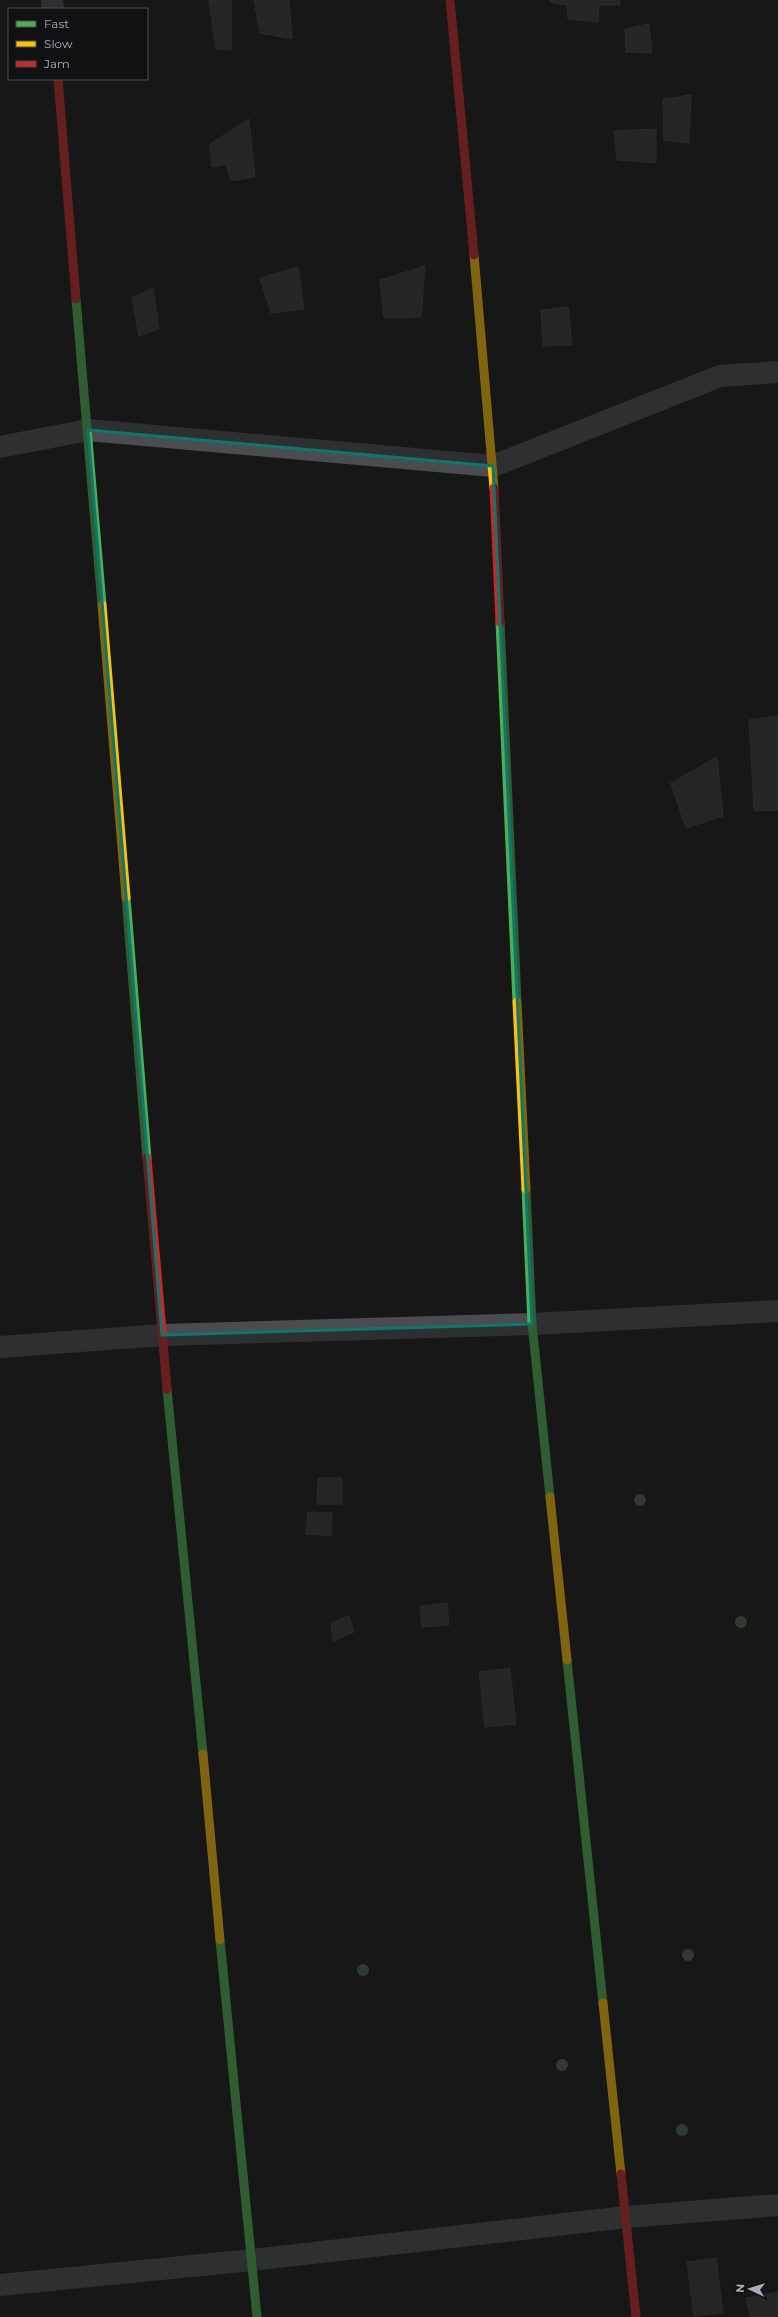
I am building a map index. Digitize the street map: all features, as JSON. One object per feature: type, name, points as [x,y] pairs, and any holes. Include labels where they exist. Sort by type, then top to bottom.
[{"type":"street","points":[[450,0],[493,466],[532,1324],[636,2317]]},
{"type":"street","points":[[58,80],[162,1335],[252,2260],[256,2317]]},
{"type":"street","points":[[0,448],[88,430],[493,466],[720,376],[778,372]]},
{"type":"street","points":[[0,1347],[162,1335],[532,1324],[778,1311]]},
{"type":"street","points":[[0,2285],[252,2260],[626,2217],[778,2205]]},
{"type":"highlighted area","points":[[88,430],[493,466],[532,1324],[162,1335]]},
{"type":"building","points":[[209,0],[231,0],[231,50],[216,49]]},
{"type":"building","points":[[254,0],[289,0],[292,39],[260,33]]},
{"type":"building","points":[[550,0],[620,0],[620,5],[599,5],[598,22],[568,19],[567,5],[550,2]]},
{"type":"building","points":[[649,24],[652,53],[626,52],[625,29]]},
{"type":"building","points":[[691,95],[689,143],[664,140],[663,99]]},
{"type":"building","points":[[249,119],[255,177],[231,181],[226,164],[212,167],[210,144]]},
{"type":"building","points":[[656,129],[656,163],[617,160],[614,131]]},
{"type":"building","points":[[425,266],[421,317],[384,318],[380,280]]},
{"type":"building","points":[[298,267],[304,309],[271,313],[260,278]]},
{"type":"building","points":[[153,288],[159,329],[139,336],[132,298]]},
{"type":"building","points":[[568,307],[572,345],[543,346],[541,310]]},
{"type":"building","points":[[778,716],[778,810],[754,811],[749,720]]},
{"type":"building","points":[[717,757],[723,816],[686,828],[671,783]]},
{"type":"building","points":[[318,1478],[342,1478],[342,1504],[317,1504]]},
{"type":"building","points":[[308,1512],[332,1513],[331,1536],[306,1534]]},
{"type":"building","points":[[447,1603],[449,1625],[422,1627],[420,1606]]},
{"type":"building","points":[[349,1616],[354,1632],[333,1641],[331,1623]]},
{"type":"building","points":[[510,1668],[516,1724],[485,1727],[479,1672]]},
{"type":"building","points":[[716,2258],[723,2313],[694,2316],[687,2262]]},
{"type":"building","points":[[778,2292],[778,2317],[750,2317],[746,2298]]},
{"type":"traffic: fast","points":[[76,299],[102,605]]},
{"type":"traffic: fast","points":[[500,622],[517,1002]]},
{"type":"traffic: fast","points":[[126,897],[147,1158]]},
{"type":"traffic: fast","points":[[526,1189],[532,1324],[550,1497]]},
{"type":"traffic: fast","points":[[167,1389],[203,1754]]},
{"type":"traffic: fast","points":[[567,1660],[603,2003]]},
{"type":"traffic: fast","points":[[220,1940],[257,2317]]},
{"type":"traffic: slow","points":[[474,255],[494,488]]},
{"type":"traffic: slow","points":[[102,605],[126,897]]},
{"type":"traffic: slow","points":[[517,1002],[526,1189]]},
{"type":"traffic: slow","points":[[550,1497],[567,1660]]},
{"type":"traffic: slow","points":[[203,1754],[220,1940]]},
{"type":"traffic: slow","points":[[603,2003],[621,2174]]},
{"type":"traffic: jam","points":[[450,0],[474,255]]},
{"type":"traffic: jam","points":[[58,80],[76,299]]},
{"type":"traffic: jam","points":[[494,488],[500,622]]},
{"type":"traffic: jam","points":[[147,1158],[167,1389]]},
{"type":"traffic: jam","points":[[621,2174],[636,2317]]}]
